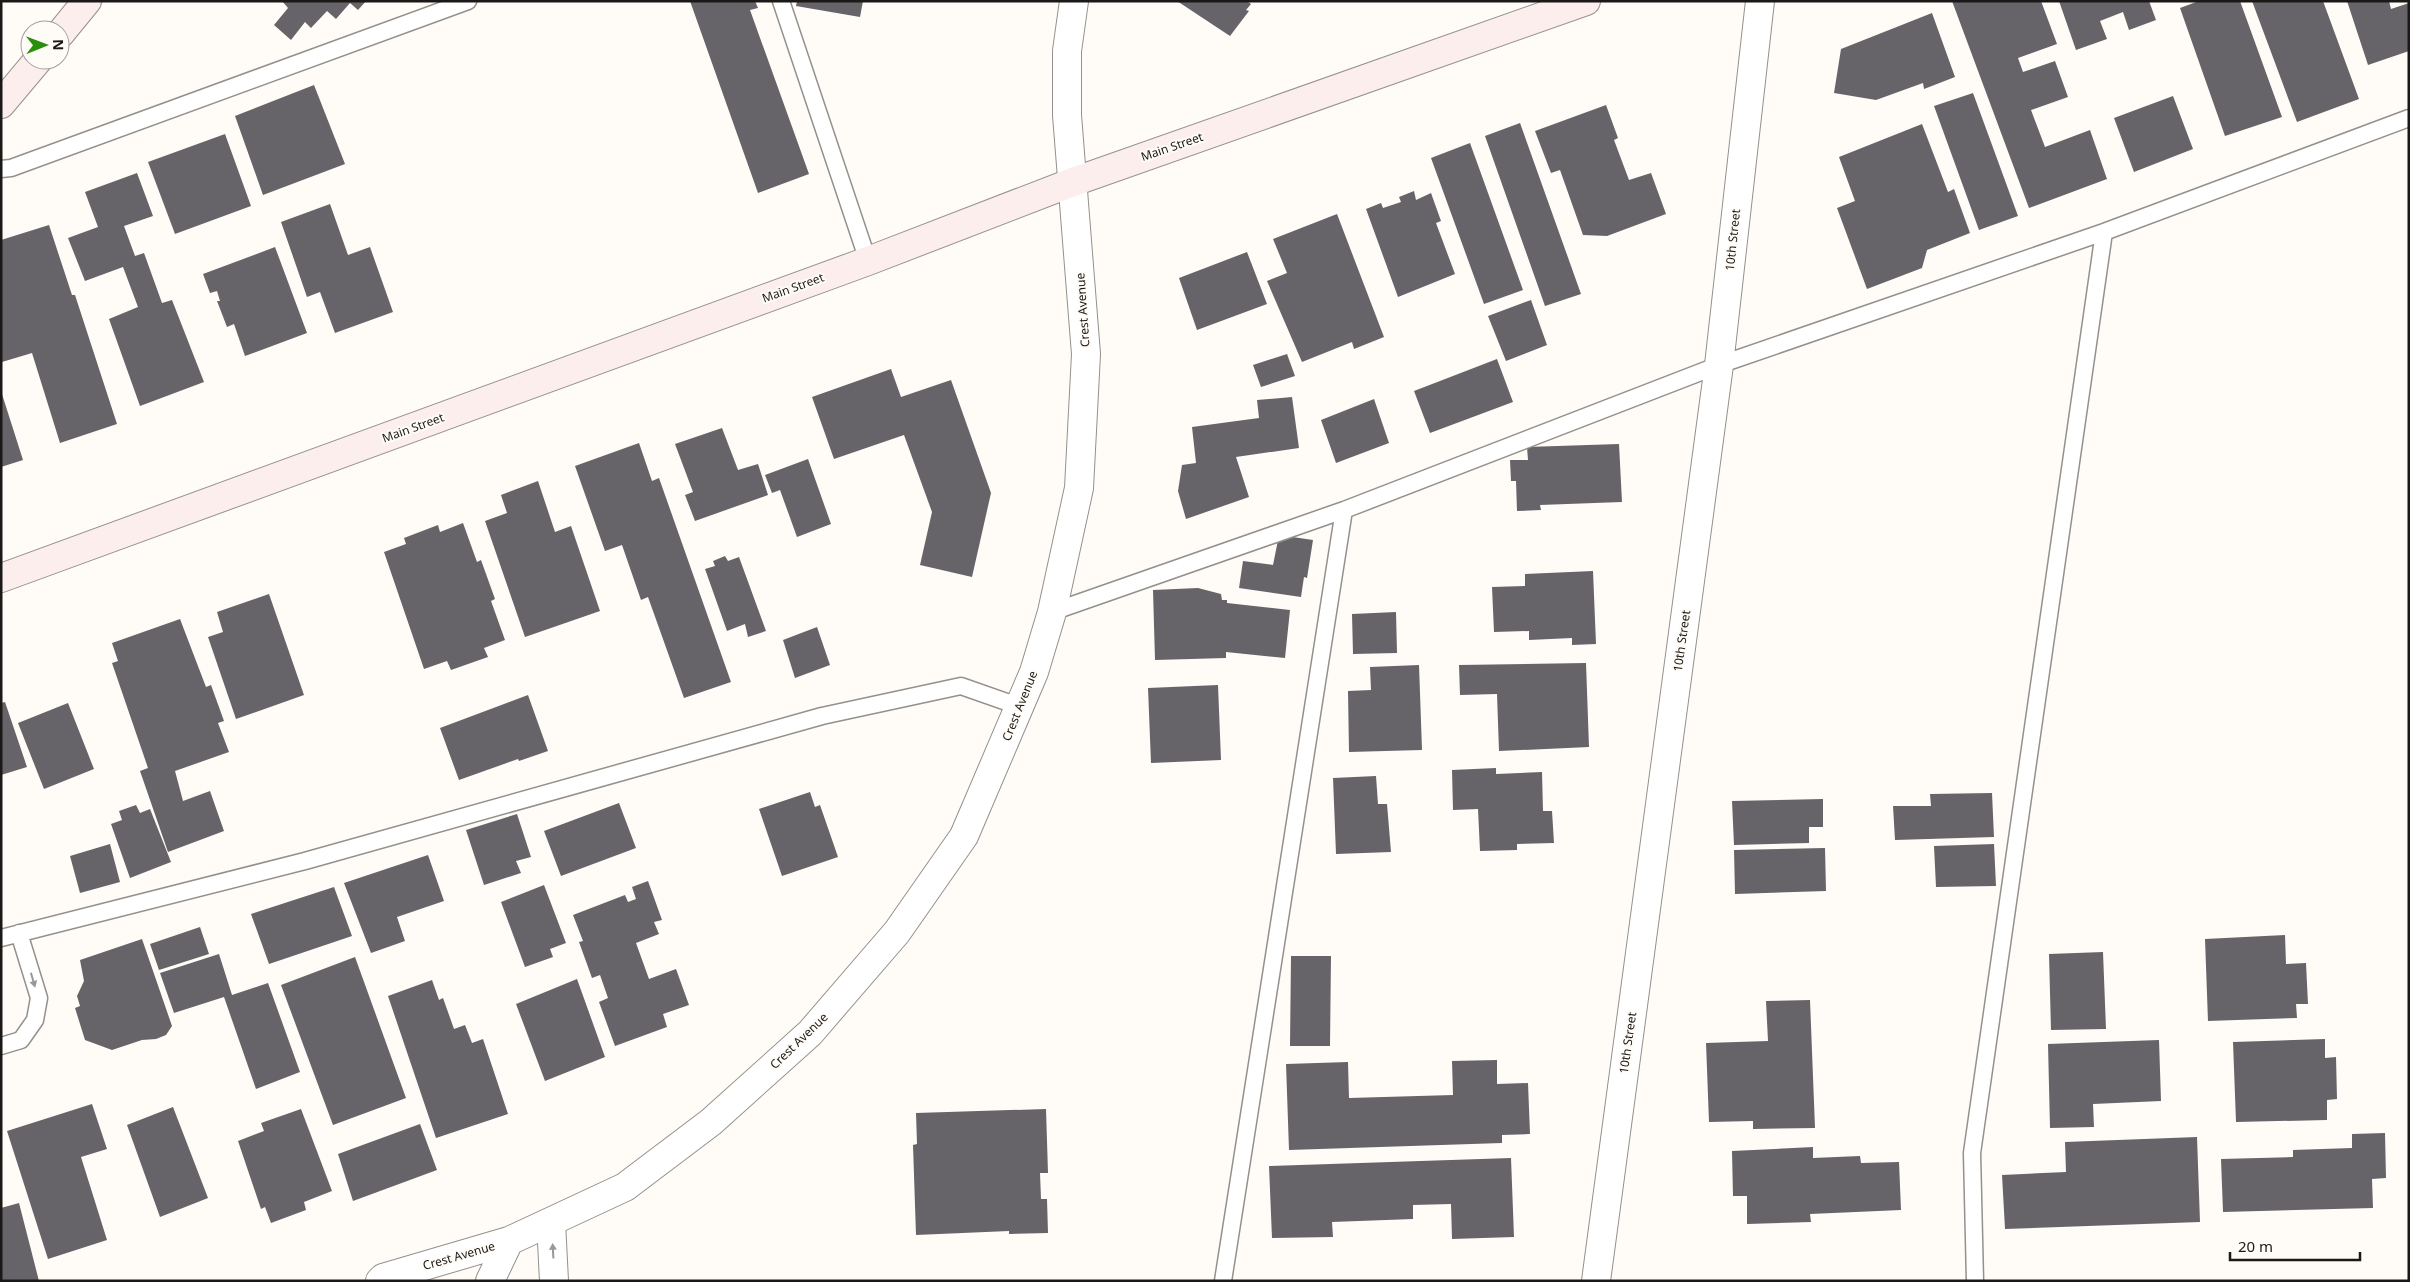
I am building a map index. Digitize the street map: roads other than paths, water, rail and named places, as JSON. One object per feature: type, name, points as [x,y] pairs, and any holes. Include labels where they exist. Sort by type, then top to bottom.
[{"type":"main road","points":[[70,22],[87,1]]},
{"type":"main road","name":"Main Street","points":[[1,578],[868,261],[1073,182],[1586,1]]},
{"type":"main road","points":[[1,104],[30,70]]},
{"type":"street","name":"Crest Avenue","points":[[380,1281],[383,1278],[509,1241],[625,1188],[711,1122],[810,1033],[897,932],[964,836],[1021,707],[1034,672],[1052,612],[1079,488],[1086,354],[1067,115],[1067,51],[1074,1]]},
{"type":"street","name":"10th Street","points":[[1596,1281],[1719,365],[1760,1]]},
{"type":"street","points":[[551,1222],[554,1281]]},
{"type":"street","name":"Crest Avenue","points":[[490,1281],[509,1241]]},
{"type":"lane","points":[[1,169],[11,168],[468,1]]},
{"type":"lane","points":[[781,1],[868,261]]},
{"type":"lane","points":[[1052,612],[1344,510],[1719,365],[2104,232],[2409,118]]},
{"type":"lane","points":[[1975,1281],[1972,1153],[2104,232]]},
{"type":"lane","points":[[1223,1281],[1344,510]]},
{"type":"lane","points":[[1,938],[305,861],[822,716],[961,686],[1021,707]]},
{"type":"lane","points":[[1,1046],[20,1040],[35,1020],[38,998],[19,934]]}]
